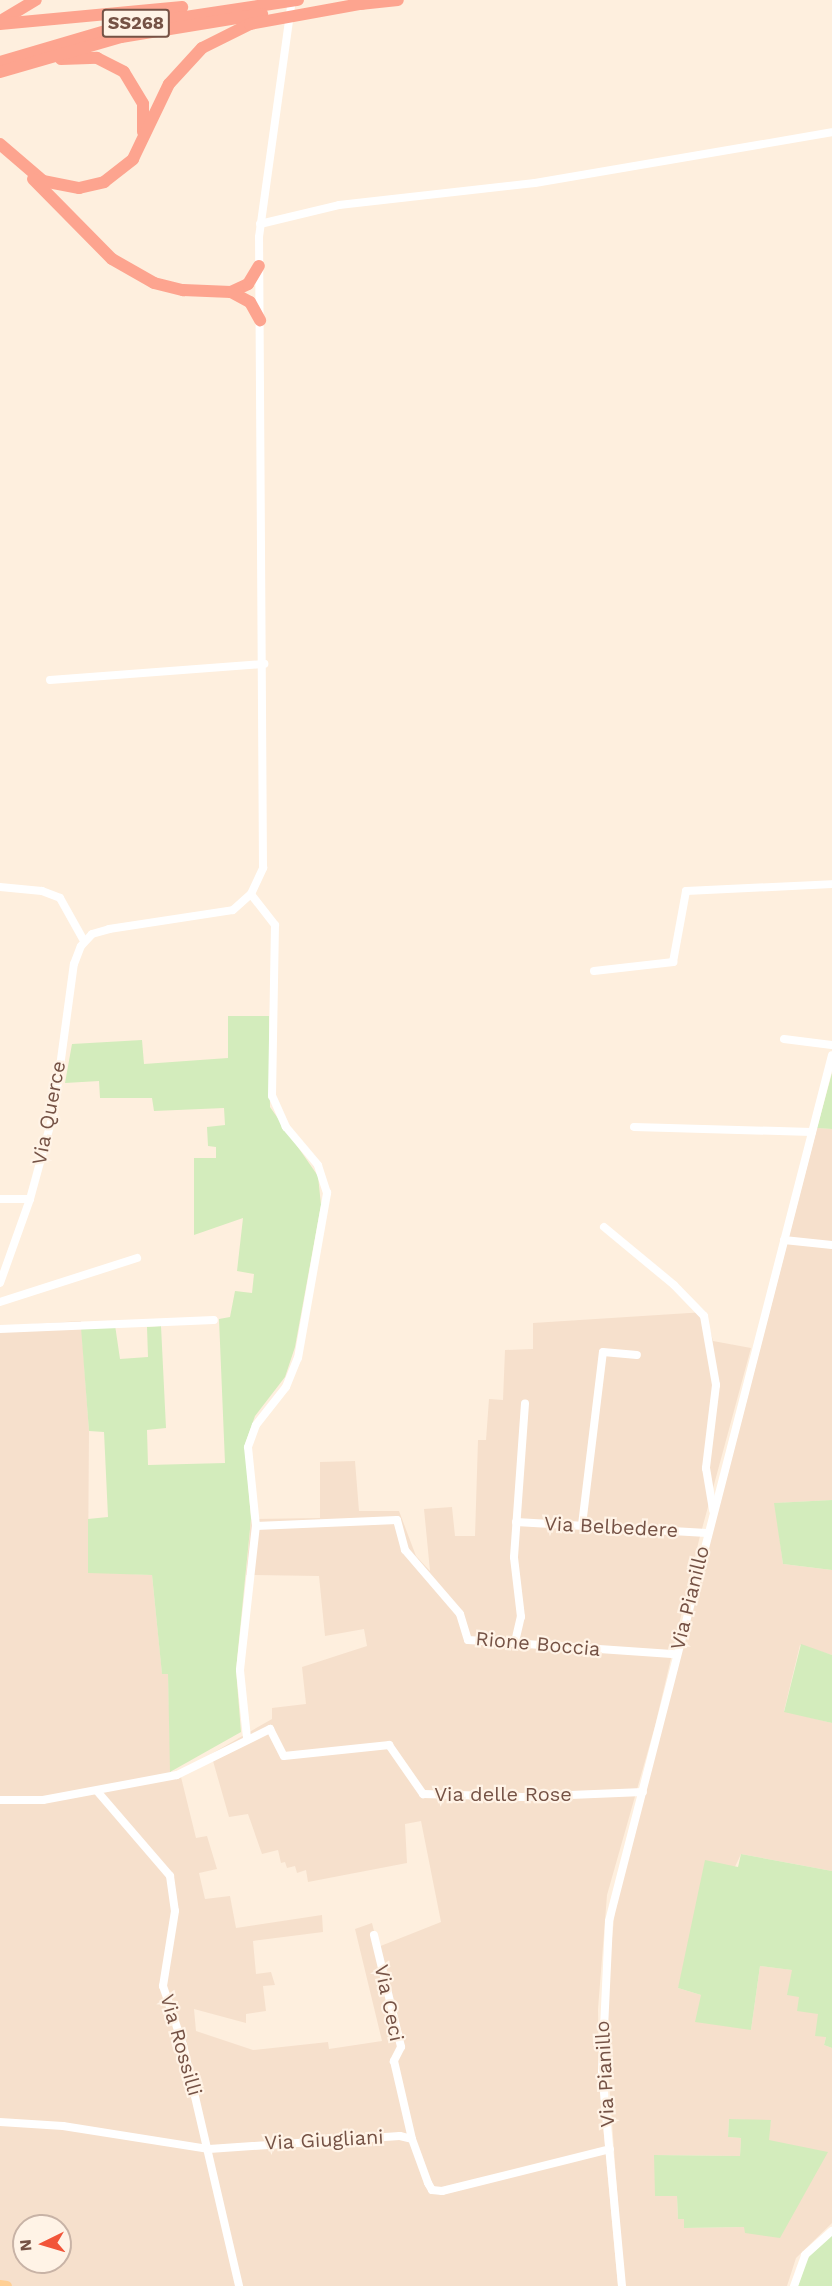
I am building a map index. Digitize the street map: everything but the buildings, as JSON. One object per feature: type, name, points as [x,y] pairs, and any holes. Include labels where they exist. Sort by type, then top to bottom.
[{"type":"highway","points":[[0,19],[22,12],[36,0]]},
{"type":"highway","name":"SS268","points":[[0,62],[119,27],[398,0]]},
{"type":"highway","points":[[0,24],[218,3],[274,12]]},
{"type":"highway","points":[[27,171],[54,185],[92,186],[125,168],[140,146],[161,99],[189,60],[231,31],[274,12]]},
{"type":"highway","name":"SS268","points":[[0,72],[121,37],[274,12]]},
{"type":"highway","points":[[0,78],[63,58],[107,61],[124,72],[139,92],[145,116],[140,146]]},
{"type":"highway","points":[[0,144],[126,268],[170,287],[231,292],[250,302],[260,324]]},
{"type":"highway","points":[[231,292],[248,284],[259,266]]},
{"type":"main road","points":[[0,2285],[7,2286]]},
{"type":"street","points":[[0,887],[42,891],[60,898],[84,941],[109,929],[216,916],[243,903],[251,894],[263,868],[266,843],[260,224],[292,0]]},
{"type":"street","points":[[260,224],[339,205],[536,183],[832,132]]},
{"type":"street","points":[[50,680],[264,664]]},
{"type":"street","points":[[594,971],[673,962],[686,891],[832,884]]},
{"type":"street","points":[[247,1738],[240,1670],[256,1526],[248,1447],[256,1425],[286,1387],[298,1358],[327,1193],[318,1165],[286,1127],[274,1104],[275,925],[251,894]]},
{"type":"street","name":"Via Querce","points":[[0,1283],[30,1199],[54,1111],[74,964],[84,941]]},
{"type":"street","points":[[784,1039],[832,1045]]},
{"type":"street","name":"Via Pianillo","points":[[622,2286],[602,2071],[604,1967],[615,1895],[832,1055]]},
{"type":"street","points":[[634,1127],[812,1132]]},
{"type":"street","points":[[0,1199],[30,1199]]},
{"type":"street","points":[[604,1227],[674,1285],[704,1316],[716,1384],[706,1468],[714,1510]]},
{"type":"street","points":[[784,1240],[832,1245]]},
{"type":"street","points":[[0,1302],[137,1258]]},
{"type":"street","points":[[0,1329],[214,1320]]},
{"type":"street","points":[[582,1525],[603,1352],[637,1355]]},
{"type":"street","points":[[515,1642],[521,1617],[516,1522],[525,1402]]},
{"type":"street","name":"Rione Boccia","points":[[256,1526],[397,1520],[405,1550],[460,1614],[468,1641],[515,1642],[676,1654]]},
{"type":"street","name":"Via Belbedere","points":[[516,1522],[707,1533]]},
{"type":"street","name":"Via delle Rose","points":[[0,1800],[97,1791],[177,1775],[247,1738],[270,1729],[284,1756],[389,1745],[423,1794],[522,1797],[643,1792]]},
{"type":"street","name":"Via Rossilli","points":[[97,1791],[170,1876],[175,1911],[163,1986],[209,2149],[239,2286]]},
{"type":"street","name":"Via Ceci","points":[[374,1935],[401,2047],[394,2061],[411,2139]]},
{"type":"street","name":"Via Giugliani","points":[[0,2122],[63,2126],[209,2149],[411,2139],[432,2190],[442,2191],[610,2149]]},
{"type":"street","points":[[794,2286],[805,2255],[832,2230]]},
{"type":"shaded area","points":[[817,1128],[832,1129],[832,1500],[775,1503],[783,1564],[832,1570],[832,1655],[800,1645],[784,1711],[832,1723],[832,1871],[741,1854],[678,1988],[701,1995],[751,2030],[760,1966],[793,1970],[799,1997],[818,2014],[826,2037],[824,2045],[832,2048],[832,2223],[796,2258],[787,2286],[624,2286],[604,2013],[615,1910]],"holes":[[[729,2119],[771,2121],[745,2233],[745,2227],[684,2228],[684,2219],[678,2219],[677,2196],[654,2155],[740,2156],[741,2138],[728,2137]]]},
{"type":"shaded area","points":[[705,1312],[713,1341],[751,1348],[699,1540],[655,1726],[607,1895],[598,2009],[599,2082],[618,2286],[0,2286],[0,1326],[81,1321],[89,1431],[88,1572],[152,1575],[162,1673],[168,1673],[171,1779],[181,1777],[196,1838],[207,1836],[217,1869],[199,1873],[205,1899],[230,1896],[236,1928],[322,1915],[323,1932],[253,1941],[256,1974],[271,1972],[275,1985],[263,1986],[266,2011],[246,2014],[246,2023],[194,2009],[196,2031],[253,2050],[328,2042],[329,2049],[382,2041],[355,1929],[372,1923],[378,1947],[441,1922],[421,1821],[405,1824],[407,1863],[308,1882],[306,1870],[297,1873],[295,1866],[287,1868],[285,1862],[281,1863],[278,1850],[262,1854],[248,1814],[229,1817],[211,1754],[272,1719],[272,1708],[306,1704],[302,1667],[367,1646],[364,1629],[325,1636],[319,1576],[246,1575],[251,1519],[320,1518],[320,1462],[355,1461],[359,1511],[399,1511],[416,1556],[430,1571],[424,1509],[452,1507],[455,1536],[475,1536],[478,1440],[486,1440],[489,1399],[503,1400],[505,1350],[533,1349],[533,1323]]},
{"type":"green space","points":[[228,1016],[269,1016],[270,1107],[318,1176],[321,1205],[295,1347],[285,1377],[255,1416],[245,1444],[251,1519],[236,1670],[241,1732],[170,1772],[168,1674],[162,1674],[152,1575],[88,1573],[88,1519],[108,1517],[104,1432],[89,1431],[81,1328],[115,1325],[120,1359],[148,1357],[147,1327],[161,1326],[166,1428],[147,1430],[148,1465],[225,1463],[219,1319],[230,1317],[235,1291],[252,1293],[254,1274],[237,1271],[243,1218],[194,1235],[194,1158],[216,1158],[216,1147],[208,1146],[207,1127],[225,1125],[224,1108],[154,1111],[152,1098],[100,1098],[99,1081],[65,1083],[72,1044],[142,1040],[144,1064],[228,1058]]},
{"type":"green space","points":[[832,1073],[832,1129],[817,1128]]},
{"type":"green space","points":[[832,1500],[832,1570],[783,1564],[774,1503]]},
{"type":"green space","points":[[801,1644],[832,1655],[832,1723],[784,1712]]},
{"type":"green space","points":[[741,1854],[832,1871],[832,2048],[824,2045],[826,2037],[815,2036],[818,2014],[797,2011],[799,1997],[787,1995],[792,1970],[760,1966],[751,2030],[695,2022],[701,1995],[678,1988],[705,1860],[738,1867]]},
{"type":"green space","points":[[729,2119],[771,2120],[769,2140],[828,2152],[780,2238],[745,2233],[744,2227],[684,2228],[684,2219],[678,2219],[677,2196],[655,2196],[654,2155],[740,2156],[741,2138],[728,2137]]},
{"type":"green space","points":[[832,2234],[832,2286],[798,2286],[808,2256]]}]
